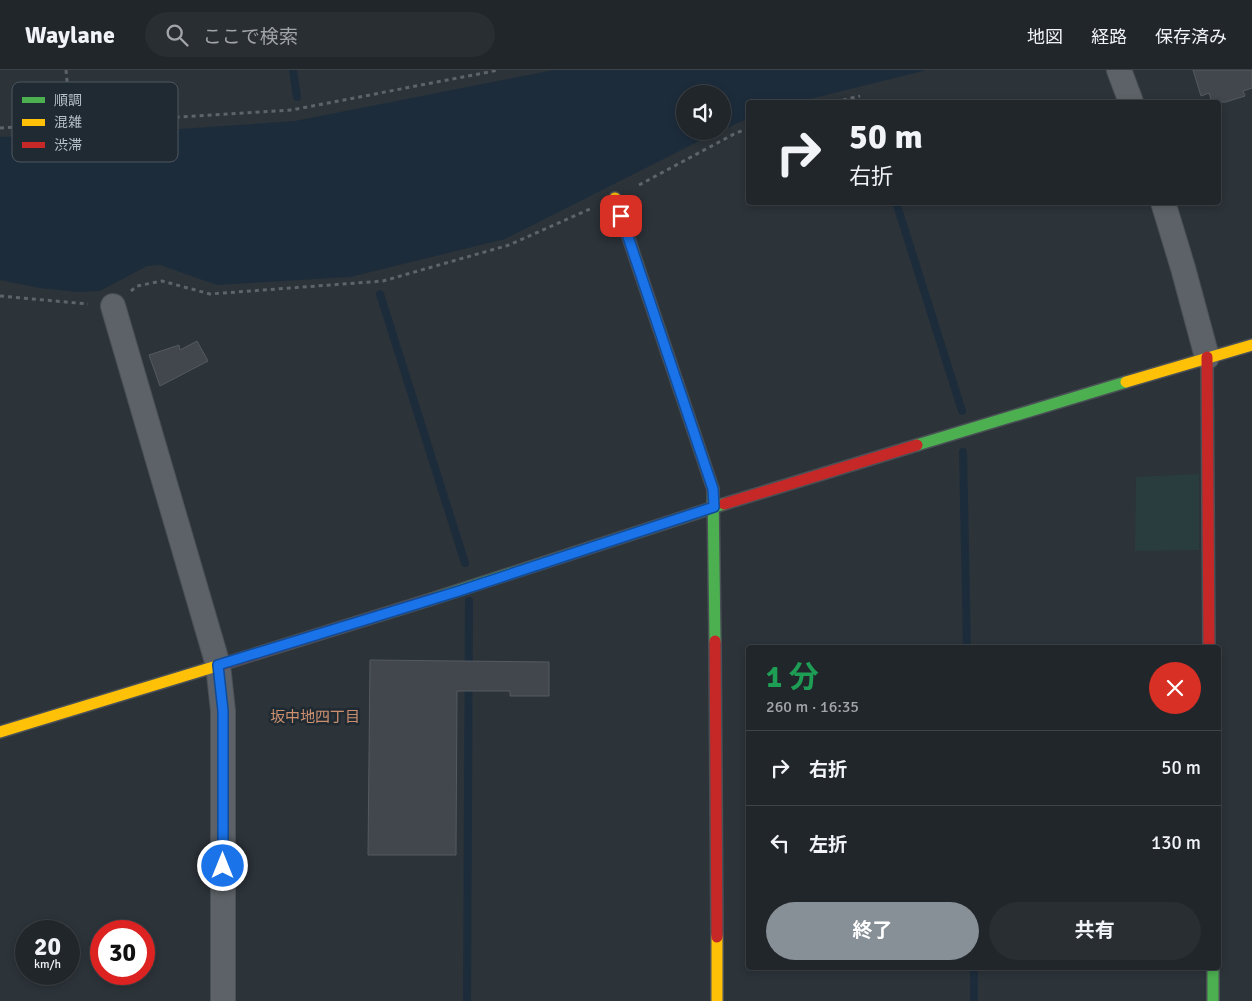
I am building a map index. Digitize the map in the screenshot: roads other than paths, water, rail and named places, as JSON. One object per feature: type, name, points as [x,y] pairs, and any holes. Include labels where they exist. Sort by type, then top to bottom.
[{"type":"street","points":[[1119,70],[1130,100]]},
{"type":"street","points":[[615,198],[713,489],[717,1001]]},
{"type":"street","points":[[1164,205],[1207,357],[1210,645]]},
{"type":"street","points":[[113,306],[218,665],[223,711],[223,1001]]},
{"type":"street","points":[[0,732],[459,591],[714,507],[1252,345]]},
{"type":"street","points":[[1213,970],[1213,1001]]},
{"type":"water","points":[[553,70],[927,70],[806,100],[746,100],[746,119],[731,126],[731,85],[676,85],[676,140],[701,140],[505,239],[350,277],[217,285],[160,265],[147,266],[100,291],[78,292],[39,288],[0,280],[0,137],[12,137],[12,162],[178,162],[178,129],[295,121]]},
{"type":"waterway","points":[[293,70],[297,97]]},
{"type":"waterway","points":[[897,205],[962,411]]},
{"type":"waterway","points":[[380,294],[465,563]]},
{"type":"waterway","points":[[963,452],[967,645]]},
{"type":"waterway","points":[[467,1001],[469,601]]},
{"type":"waterway","points":[[974,970],[974,1001]]},
{"type":"district","name":"坂中地四丁目","points":[[315,717]]}]
